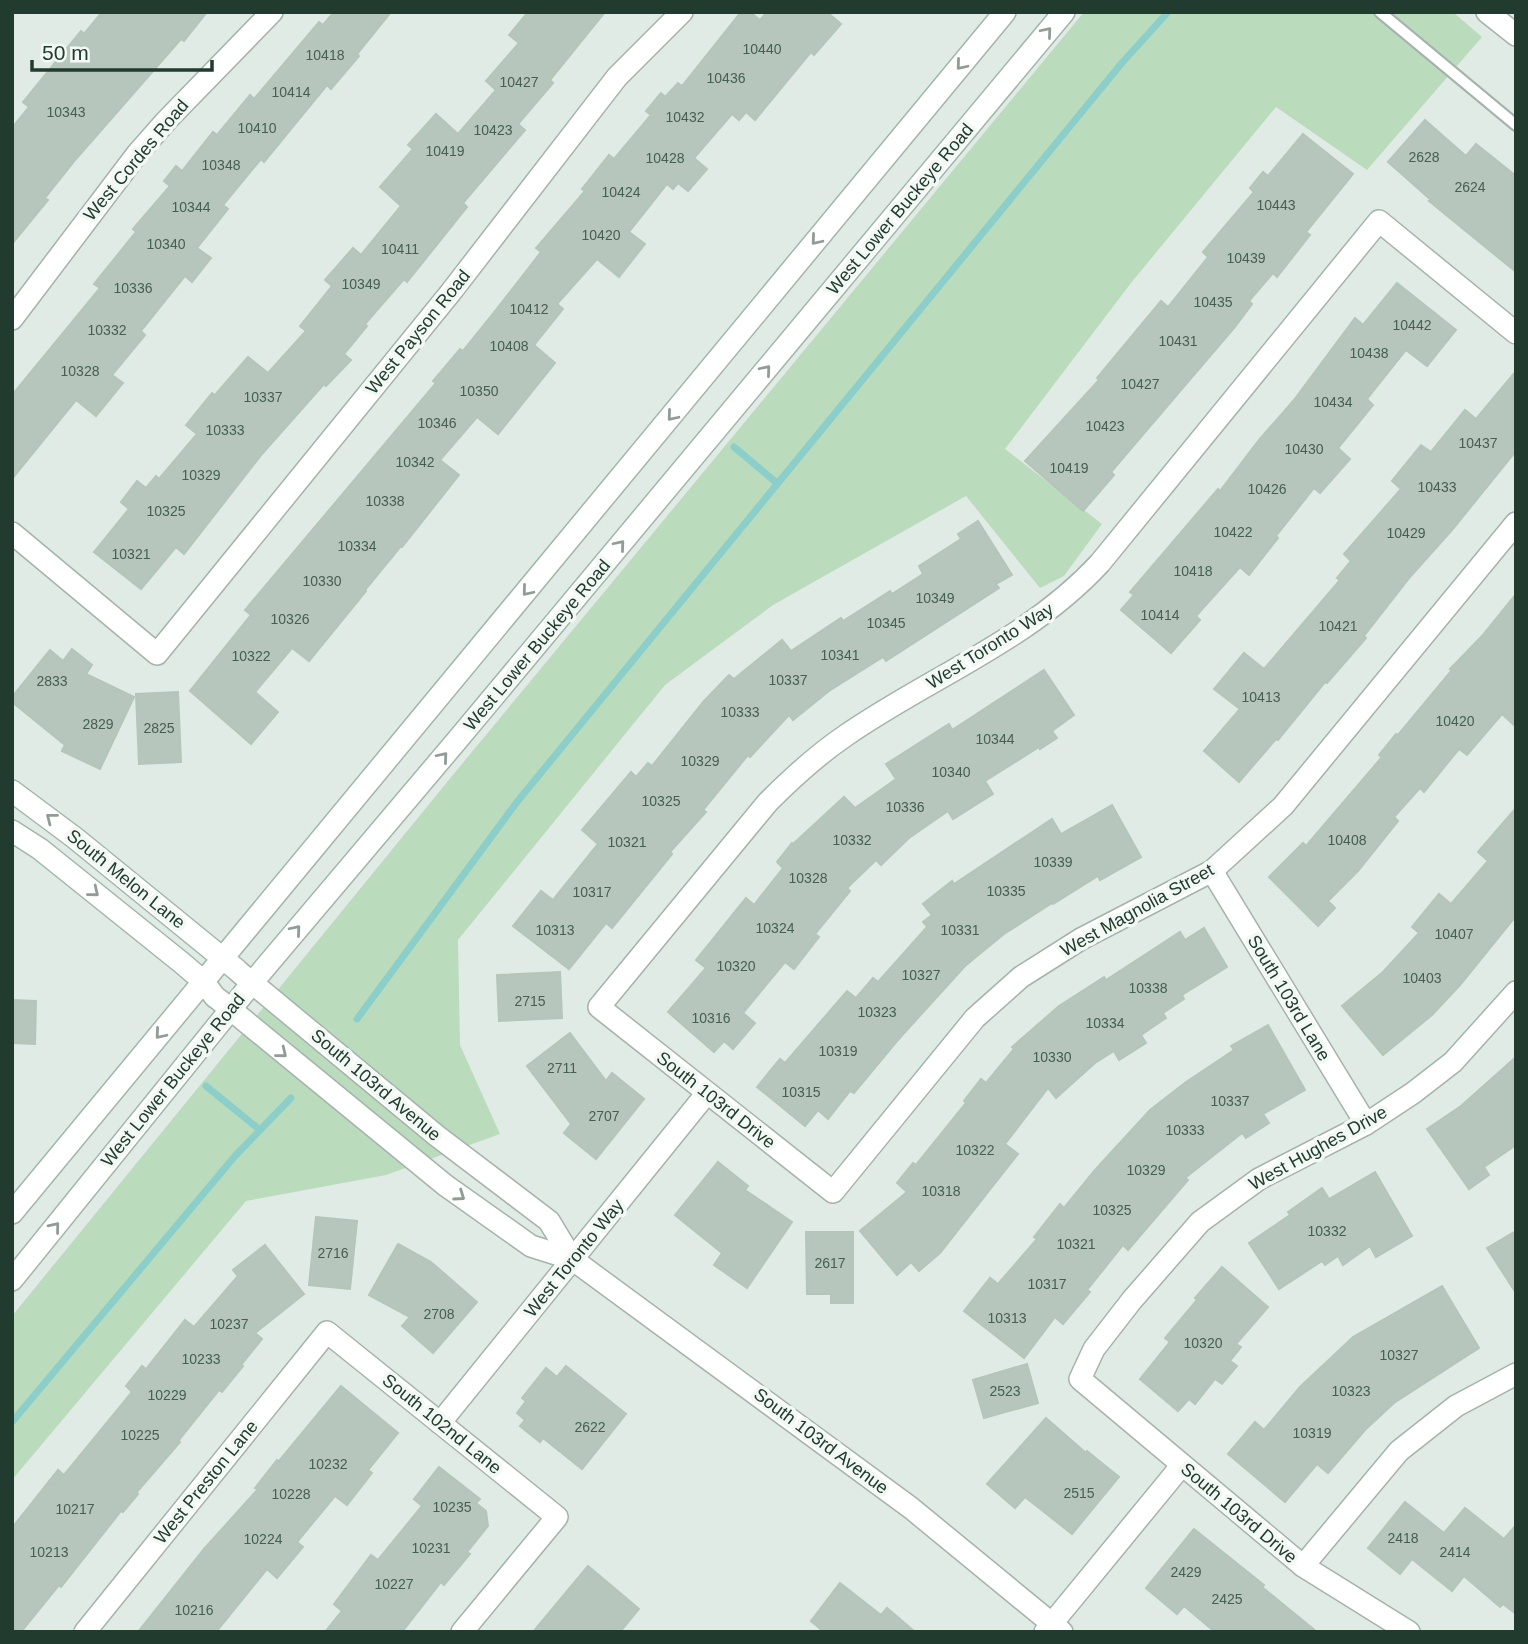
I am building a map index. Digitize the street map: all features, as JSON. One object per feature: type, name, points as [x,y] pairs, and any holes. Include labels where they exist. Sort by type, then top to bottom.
[{"type":"street","name":"West Cordes Road","points":[[12,319],[137,154],[272,12]]},
{"type":"street","name":"West Payson Road","points":[[16,543],[157,654],[450,292],[617,77],[682,12]]},
{"type":"street","name":"West Lower Buckeye Road","points":[[12,1280],[216,996],[1005,12]]},
{"type":"street","name":"West Lower Buckeye Road","points":[[12,1213],[216,996],[237,970],[459,738],[1064,12]]},
{"type":"street","points":[[1487,12],[1516,35]]},
{"type":"street","name":"West Toronto Way","points":[[599,1007],[768,802],[795,775],[847,734],[1041,617],[1077,588],[1379,221],[1516,333]]},
{"type":"street","name":"West Magnolia Street","points":[[833,1192],[975,1018],[1021,977],[1081,939],[1212,871],[1283,806],[1516,523]]},
{"type":"street","name":"South Melon Lane","points":[[12,791],[75,838],[237,970]]},
{"type":"street","name":"South Melon Lane","points":[[12,831],[50,857],[216,996]]},
{"type":"street","name":"South 103rd Lane","points":[[1212,871],[1366,1124]]},
{"type":"street","name":"South 103rd Avenue","points":[[237,970],[437,1136],[549,1221],[572,1259]]},
{"type":"street","name":"West Hughes Drive","points":[[1080,1379],[1094,1349],[1132,1300],[1200,1222],[1259,1179],[1366,1124],[1413,1093],[1453,1062],[1516,992]]},
{"type":"street","name":"South 103rd Avenue","points":[[216,996],[445,1185],[531,1247],[572,1259],[911,1508],[1053,1629]]},
{"type":"street","name":"South 103rd Drive","points":[[599,1007],[833,1192]]},
{"type":"street","name":"West Toronto Way","points":[[440,1423],[707,1093]]},
{"type":"street","name":"South 102nd Lane","points":[[327,1332],[557,1517],[463,1632]]},
{"type":"street","name":"West Preston Lane","points":[[85,1632],[327,1332]]},
{"type":"street","points":[[1303,1566],[1399,1451],[1456,1406],[1516,1374]]},
{"type":"street","name":"South 103rd Drive","points":[[1080,1379],[1303,1566],[1409,1632]]},
{"type":"street","points":[[1053,1629],[1182,1465]]},
{"type":"lane","points":[[1380,12],[1516,125]]},
{"type":"green space","points":[[1084,12],[1453,12],[1482,37],[1367,170],[1276,107],[1131,283],[1005,449],[1102,524],[1064,576],[1040,588],[966,496],[773,605],[665,685],[458,940],[460,1045],[500,1134],[386,1175],[246,1201],[12,1480],[12,1316],[452,776]]},
{"type":"building","points":[[102,12],[207,12],[184,41],[181,39],[76,159],[45,198],[48,200],[12,244],[12,128],[29,107],[23,102],[81,31],[84,34]]},
{"type":"building","points":[[334,12],[391,12],[331,89],[327,85],[264,162],[261,159],[223,205],[228,209],[197,248],[211,258],[192,282],[185,276],[141,331],[145,335],[112,375],[123,383],[96,416],[76,400],[12,479],[12,395],[100,288],[94,284],[136,232],[133,229],[170,186],[164,181],[176,166],[182,171],[213,132],[217,135],[250,95],[254,99],[319,22],[323,25]]},
{"type":"building","points":[[528,12],[605,12],[550,80],[553,83],[518,124],[525,130],[463,203],[467,207],[407,282],[404,279],[365,324],[367,326],[344,354],[351,360],[326,386],[324,384],[262,454],[184,554],[176,547],[141,589],[94,552],[129,509],[121,502],[137,481],[146,488],[156,476],[159,479],[197,434],[186,425],[212,393],[215,395],[248,357],[268,373],[306,331],[300,326],[332,286],[325,280],[353,248],[361,255],[401,206],[380,187],[413,149],[408,145],[436,114],[458,134],[496,90],[486,81],[519,43],[509,35]]},
{"type":"building","points":[[741,12],[750,12],[760,20],[767,12],[827,12],[841,24],[814,55],[811,52],[755,120],[746,112],[739,120],[732,114],[694,158],[707,169],[688,191],[678,183],[673,189],[667,184],[629,232],[645,244],[619,277],[597,259],[557,304],[563,309],[534,345],[555,363],[498,434],[477,417],[440,460],[459,475],[402,547],[309,661],[292,648],[255,692],[278,712],[251,744],[190,691],[251,615],[245,610],[436,383],[433,381],[460,349],[463,351],[496,310],[541,252],[536,248],[585,191],[582,189],[609,155],[614,159],[651,115],[646,111],[661,93],[665,97],[678,83],[682,86]]},
{"type":"building","points":[[1425,120],[1466,156],[1476,144],[1516,176],[1516,272],[1429,201],[1431,200],[1388,162]]},
{"type":"building","points":[[1303,134],[1353,174],[1306,232],[1310,235],[1277,277],[1273,273],[1249,301],[1252,304],[1235,327],[1111,472],[1114,475],[1083,511],[1025,461],[1099,380],[1097,378],[1161,301],[1168,307],[1208,257],[1203,252],[1254,192],[1250,188],[1263,172],[1268,176]]},
{"type":"building","points":[[1397,283],[1456,330],[1427,366],[1406,350],[1367,399],[1373,405],[1338,448],[1350,459],[1320,493],[1314,488],[1249,575],[1240,567],[1196,616],[1200,620],[1171,653],[1121,610],[1134,595],[1130,592],[1218,489],[1220,491],[1294,400],[1355,318],[1363,325]]},
{"type":"building","points":[[1516,371],[1516,451],[1410,577],[1364,636],[1366,638],[1239,782],[1204,751],[1240,709],[1214,689],[1244,653],[1264,669],[1340,580],[1337,578],[1351,561],[1344,554],[1401,489],[1392,481],[1421,445],[1431,452],[1465,410],[1476,419]]},
{"type":"building","points":[[978,521],[1012,575],[996,584],[999,588],[886,661],[883,657],[829,691],[793,720],[789,715],[750,757],[748,755],[703,810],[706,812],[670,852],[672,854],[612,928],[606,923],[569,969],[513,926],[541,891],[553,900],[598,844],[582,830],[631,772],[636,777],[648,763],[652,766],[704,701],[729,675],[734,679],[782,640],[791,651],[841,618],[843,621],[890,591],[892,594],[923,574],[919,566],[961,539],[958,534]]},
{"type":"building","points":[[1516,594],[1516,727],[1502,714],[1467,755],[1459,749],[1424,792],[1420,788],[1394,817],[1398,821],[1358,871],[1328,901],[1335,908],[1318,926],[1269,877],[1303,843],[1306,846],[1382,757],[1379,755],[1452,670],[1450,669],[1483,635]]},
{"type":"building","points":[[72,649],[92,665],[86,674],[134,697],[100,769],[62,751],[65,745],[12,702],[12,697],[50,650],[63,661]]},
{"type":"building","points":[[1044,670],[1074,715],[1052,731],[1057,738],[985,781],[993,794],[953,819],[948,811],[909,838],[881,865],[876,860],[847,888],[850,891],[815,934],[819,937],[794,969],[785,962],[743,1013],[755,1023],[733,1049],[724,1041],[714,1052],[668,1012],[706,968],[696,960],[746,898],[754,905],[783,868],[777,862],[792,843],[844,797],[855,808],[896,779],[886,764],[949,724],[952,730]]},
{"type":"building","points":[[178,692],[181,762],[139,764],[136,694]]},
{"type":"building","points":[[1112,805],[1141,857],[1100,880],[1098,876],[1052,903],[1004,934],[965,966],[854,1093],[850,1091],[828,1119],[818,1110],[805,1126],[757,1087],[780,1059],[785,1063],[847,991],[856,998],[873,978],[878,982],[927,927],[923,922],[932,915],[923,904],[952,881],[954,884],[1052,819],[1061,834]]},
{"type":"building","points":[[1516,808],[1516,916],[1432,1015],[1383,1055],[1342,1006],[1383,972],[1419,933],[1412,927],[1439,894],[1451,904],[1488,861],[1478,852]]},
{"type":"building","points":[[1204,928],[1227,967],[1182,995],[1184,999],[1163,1013],[1166,1018],[1141,1035],[1146,1043],[1119,1060],[1114,1051],[1095,1063],[1056,1098],[1048,1088],[1005,1144],[1018,1154],[940,1253],[919,1271],[911,1262],[897,1275],[860,1231],[907,1192],[897,1183],[913,1163],[916,1165],[966,1103],[964,1101],[981,1079],[986,1083],[1014,1049],[1012,1047],[1059,1006],[1104,977],[1106,980],[1180,932],[1185,940]]},
{"type":"building","points":[[560,972],[562,1018],[499,1021],[497,975]]},
{"type":"building","points":[[12,1000],[36,1001],[35,1044],[12,1043]]},
{"type":"building","points":[[1268,1025],[1305,1090],[1263,1114],[1269,1123],[1246,1138],[1242,1133],[1185,1178],[1188,1180],[1128,1250],[1123,1245],[1087,1290],[1090,1292],[1063,1324],[1055,1317],[1024,1358],[964,1311],[990,1278],[998,1284],[1037,1239],[1034,1237],[1060,1204],[1064,1208],[1150,1110],[1234,1050],[1231,1046]]},
{"type":"building","points":[[570,1033],[606,1081],[612,1073],[644,1099],[596,1159],[564,1133],[571,1124],[527,1066]]},
{"type":"building","points":[[1516,1057],[1516,1145],[1484,1167],[1489,1175],[1469,1189],[1427,1129],[1461,1106]]},
{"type":"building","points":[[718,1162],[748,1186],[745,1190],[792,1222],[747,1288],[714,1265],[722,1253],[675,1215]]},
{"type":"building","points":[[1375,1172],[1412,1236],[1376,1257],[1370,1246],[1343,1265],[1338,1256],[1325,1265],[1322,1261],[1279,1289],[1249,1243],[1290,1215],[1288,1212],[1322,1188],[1329,1199]]},
{"type":"building","points":[[316,1217],[357,1221],[350,1289],[309,1285]]},
{"type":"building","points":[[1516,1231],[1516,1293],[1487,1248]]},
{"type":"building","points":[[806,1232],[853,1232],[853,1303],[831,1303],[831,1294],[807,1294]]},
{"type":"building","points":[[398,1244],[431,1262],[477,1302],[433,1353],[402,1326],[410,1317],[369,1295]]},
{"type":"building","points":[[265,1245],[304,1294],[255,1333],[262,1339],[222,1392],[219,1390],[178,1441],[180,1442],[61,1587],[59,1585],[21,1632],[12,1632],[12,1528],[58,1470],[64,1475],[132,1392],[126,1386],[142,1366],[146,1369],[185,1320],[194,1327],[238,1276],[233,1270]]},
{"type":"building","points":[[1222,1267],[1268,1307],[1236,1344],[1241,1347],[1230,1361],[1237,1366],[1222,1384],[1215,1379],[1195,1404],[1189,1399],[1178,1411],[1140,1379],[1170,1342],[1165,1338]]},
{"type":"building","points":[[1442,1286],[1479,1348],[1394,1403],[1365,1430],[1328,1473],[1317,1464],[1285,1502],[1228,1454],[1255,1422],[1264,1430],[1300,1387],[1353,1337]]},
{"type":"building","points":[[1027,1364],[1038,1403],[984,1418],[973,1380]]},
{"type":"building","points":[[566,1366],[626,1414],[582,1469],[543,1438],[540,1442],[520,1426],[525,1420],[517,1413],[526,1401],[522,1398],[546,1368],[557,1377]]},
{"type":"building","points":[[341,1386],[398,1433],[368,1470],[372,1473],[347,1505],[335,1496],[297,1542],[303,1547],[277,1578],[267,1569],[216,1632],[138,1632],[204,1549],[258,1489],[255,1488],[277,1460],[279,1461]]},
{"type":"building","points":[[1046,1418],[1119,1477],[1072,1534],[1025,1497],[1015,1508],[987,1484]]},
{"type":"building","points":[[439,1467],[480,1499],[476,1503],[486,1511],[488,1526],[467,1552],[470,1554],[444,1585],[441,1582],[402,1632],[325,1632],[342,1611],[334,1604],[371,1555],[378,1560],[422,1506],[414,1499]]},
{"type":"building","points":[[1405,1502],[1444,1533],[1465,1508],[1504,1539],[1516,1525],[1516,1614],[1503,1604],[1500,1607],[1464,1576],[1452,1591],[1412,1559],[1400,1574],[1368,1548]]},
{"type":"building","points":[[1194,1529],[1317,1632],[1215,1632],[1184,1606],[1177,1614],[1146,1588]]},
{"type":"building","points":[[588,1566],[639,1609],[620,1632],[533,1632]]},
{"type":"building","points":[[840,1583],[881,1615],[887,1608],[915,1632],[824,1632],[811,1621]]},
{"type":"waterway","points":[[357,1019],[517,802],[1121,64],[1168,12]]},
{"type":"waterway","points":[[734,447],[777,483]]},
{"type":"waterway","points":[[206,1086],[260,1130]]},
{"type":"waterway","points":[[12,1422],[235,1156],[291,1098]]}]
